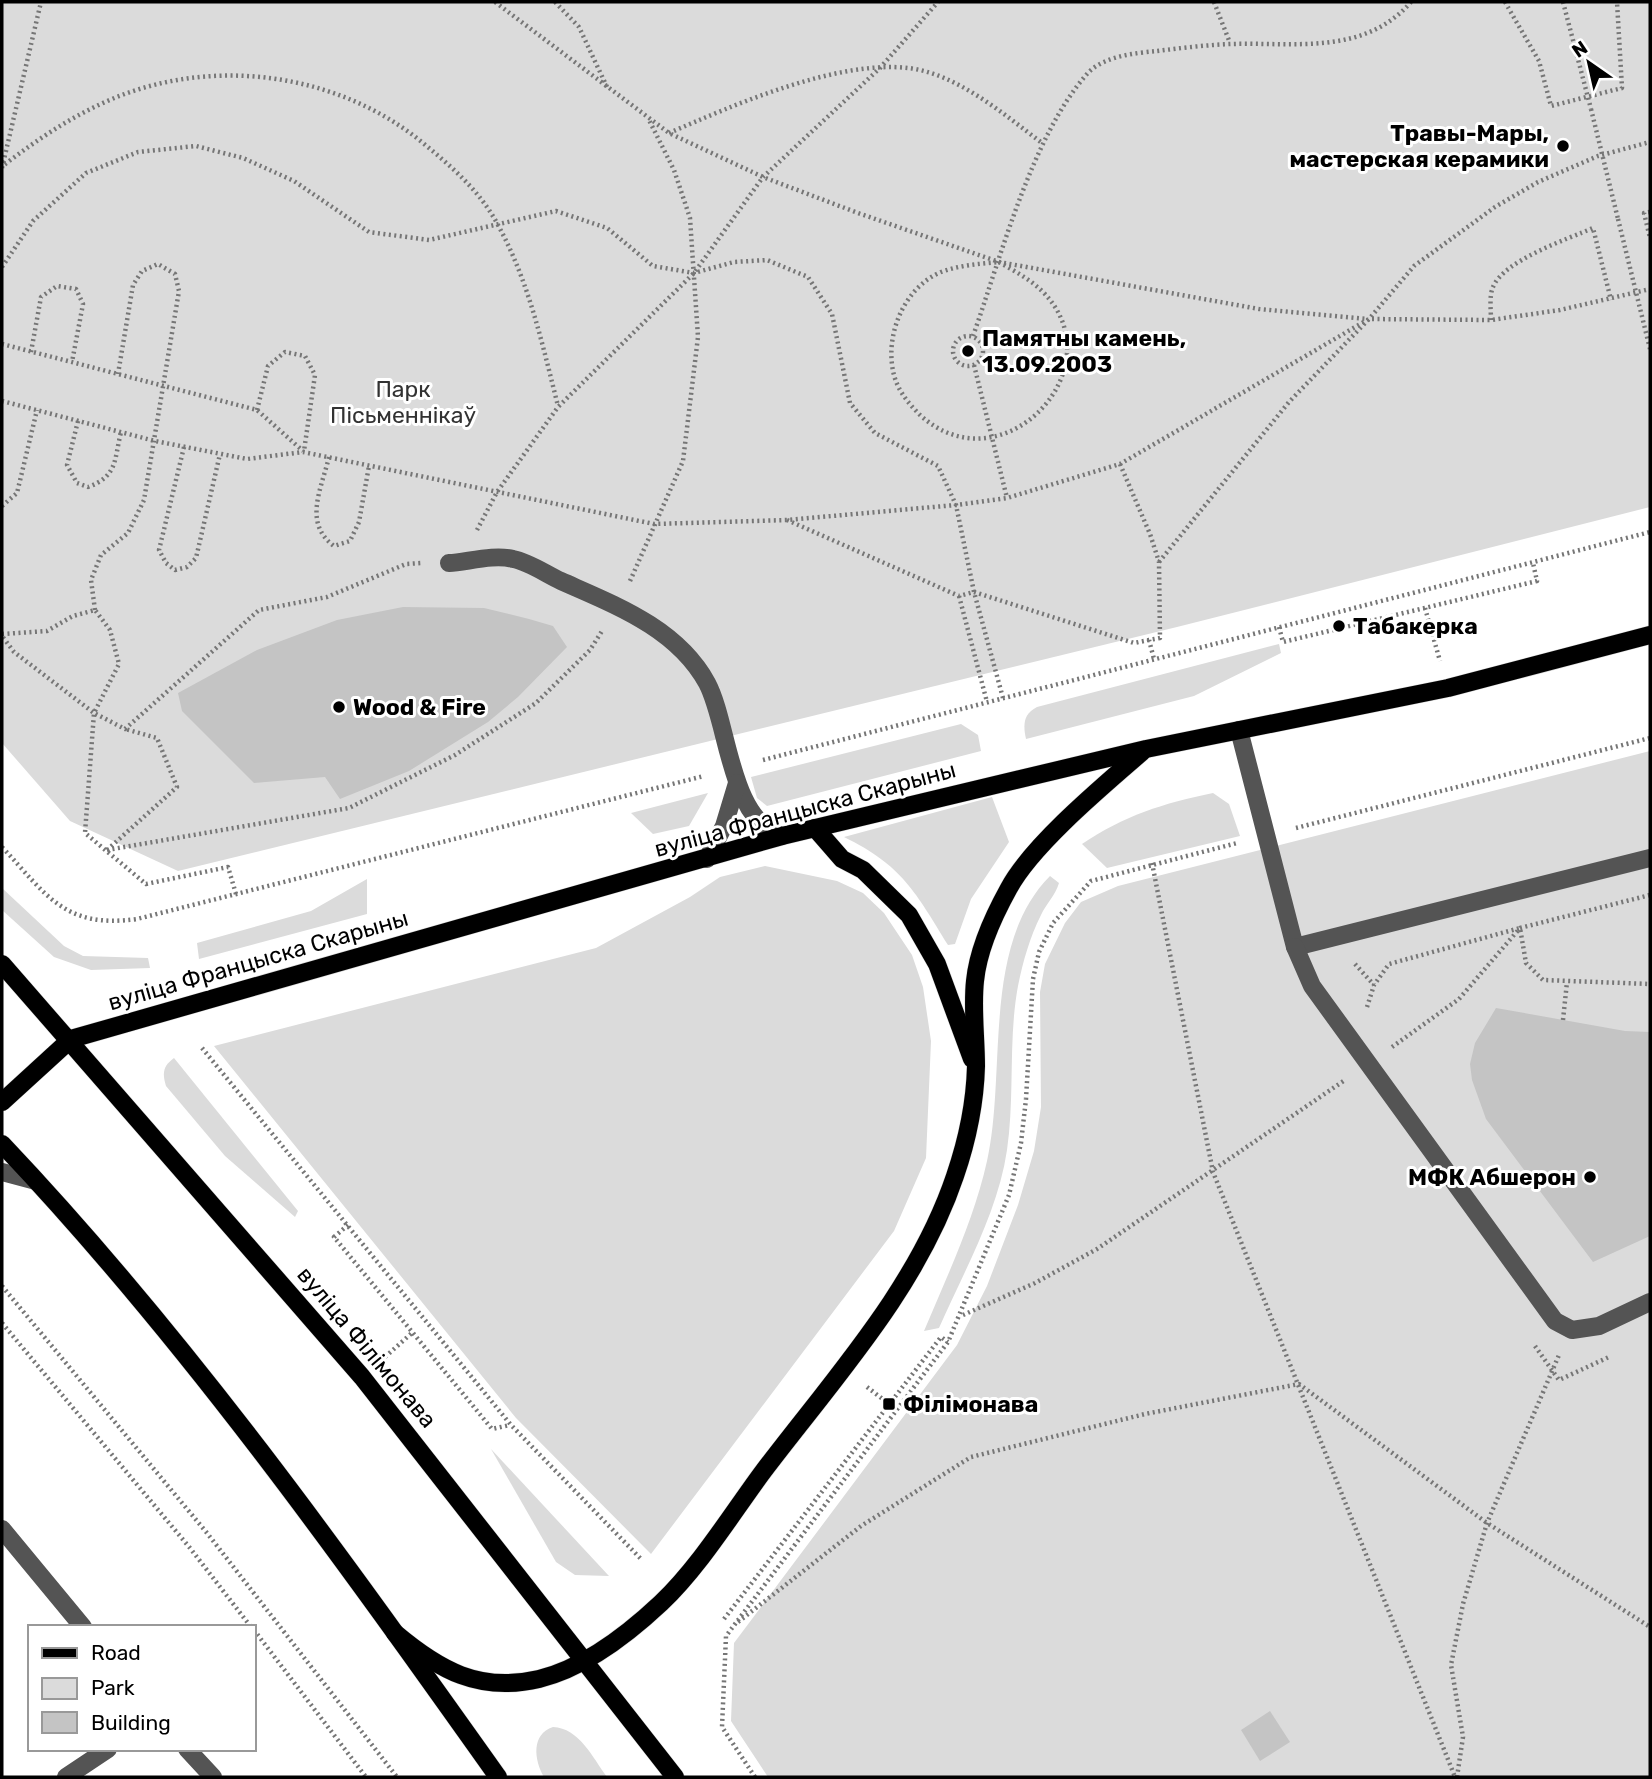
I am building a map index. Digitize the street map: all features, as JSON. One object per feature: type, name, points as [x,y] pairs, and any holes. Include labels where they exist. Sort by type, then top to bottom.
[{"type":"main road","name":"вуліца Францыска Скарыны","points":[[2,1102],[71,1039],[782,836],[1146,749],[1448,688],[1650,635]]},
{"type":"main road","points":[[395,1633],[447,1672],[484,1681],[513,1683],[541,1678],[586,1659],[635,1625],[677,1586],[897,1295],[925,1248],[955,1176],[967,1137],[976,1069],[975,980],[994,920],[1010,885],[1065,823],[1146,749]]},
{"type":"main road","points":[[815,828],[842,859],[863,870],[890,894],[926,939],[976,1069]]},
{"type":"main road","name":"вуліца Філімонава","points":[[2,964],[71,1039],[362,1377],[586,1659],[675,1777]]},
{"type":"main road","points":[[2,1144],[127,1283],[395,1633],[498,1777]]},
{"type":"lane","points":[[449,563],[512,558],[618,607],[669,638],[694,662],[708,685],[737,783],[755,815],[773,833],[782,836]]},
{"type":"lane","points":[[1239,730],[1295,947],[1312,986],[1367,1064],[1555,1321],[1572,1330],[1599,1326],[1650,1302]]},
{"type":"lane","points":[[707,859],[723,826],[737,783]]},
{"type":"lane","points":[[1295,947],[1650,858]]},
{"type":"lane","points":[[2,1172],[36,1181]]},
{"type":"lane","points":[[2,1529],[81,1625]]},
{"type":"lane","points":[[66,1777],[105,1751]]},
{"type":"lane","points":[[189,1751],[213,1777]]},
{"type":"path","points":[[2,164],[41,2]]},
{"type":"path","points":[[495,2],[668,133],[763,177],[999,262],[1024,276],[1044,293],[1059,316],[1066,342],[1064,369],[1055,394],[1038,416],[1015,431],[989,438],[959,436],[931,425],[908,404],[894,376],[891,347],[898,317],[915,291],[939,273],[968,264],[999,262],[1259,309],[1369,319],[1490,320],[1611,300],[1650,289]]},
{"type":"path","points":[[555,2],[579,27],[607,88]]},
{"type":"path","points":[[125,729],[259,610],[327,597],[406,564],[449,563],[474,536],[498,492],[558,407],[694,274],[763,177],[880,68],[938,2]]},
{"type":"path","points":[[1214,2],[1230,44]]},
{"type":"path","points":[[973,336],[1042,143],[1089,71],[1112,59],[1139,52],[1230,44],[1324,45],[1357,37],[1381,26],[1411,2]]},
{"type":"path","points":[[1505,2],[1516,16],[1539,61],[1551,106],[1622,88],[1617,2]]},
{"type":"path","points":[[1563,2],[1650,346]]},
{"type":"path","points":[[668,133],[741,102],[822,78],[880,68],[910,68],[958,85],[1042,143]]},
{"type":"path","points":[[2,164],[53,128],[114,98],[181,79],[273,76],[337,92],[403,127],[462,175],[497,223],[526,283],[558,407]]},
{"type":"path","points":[[1158,562],[1289,402],[1369,319],[1414,265],[1495,207],[1538,182],[1598,156],[1650,142]]},
{"type":"path","points":[[2,267],[33,221],[86,173],[138,152],[196,146],[243,158],[293,181],[369,232],[429,240],[556,211],[607,228],[653,266],[694,274],[734,262],[767,260],[808,277],[832,314],[850,403],[875,433],[938,466],[956,505],[974,592],[1003,698]]},
{"type":"path","points":[[1650,212],[1644,214],[1650,238]]},
{"type":"path","points":[[1490,320],[1492,287],[1503,274],[1533,254],[1593,228],[1611,300]]},
{"type":"path","points":[[118,374],[133,285],[142,271],[158,264],[175,274],[179,291],[144,500],[128,533],[101,555],[91,580],[95,610],[110,630],[119,664],[94,713],[85,833],[146,884],[228,867],[236,894]]},
{"type":"path","points":[[31,352],[40,297],[57,286],[76,289],[83,304],[72,362]]},
{"type":"path","points":[[2,401],[155,441],[247,460],[303,452],[654,524],[787,520],[1007,498],[1120,464],[1369,319]]},
{"type":"path","points":[[963,336],[973,336],[981,342],[984,351],[981,359],[974,365],[959,363],[953,348],[963,336]]},
{"type":"path","points":[[2,344],[257,410],[303,452]]},
{"type":"path","points":[[257,410],[268,366],[285,352],[305,356],[314,375],[303,452]]},
{"type":"path","points":[[974,365],[989,438],[1007,498]]},
{"type":"path","points":[[2,506],[17,493],[37,410]]},
{"type":"path","points":[[78,421],[67,466],[77,483],[88,487],[105,481],[109,475],[121,432]]},
{"type":"path","points":[[184,447],[159,550],[166,563],[175,570],[187,567],[195,558],[220,454]]},
{"type":"path","points":[[329,457],[315,515],[321,536],[334,546],[350,541],[359,523],[369,466]]},
{"type":"path","points":[[787,520],[959,596],[974,592],[1134,643],[1160,638],[1158,562],[1150,534],[1120,464]]},
{"type":"path","points":[[1533,563],[1537,581],[1283,642],[1279,627],[1650,532]]},
{"type":"path","points":[[959,596],[987,702]]},
{"type":"path","points":[[1425,608],[1448,688]]},
{"type":"path","points":[[2,635],[47,631],[73,617],[95,610]]},
{"type":"path","points":[[2,635],[14,652],[94,713],[125,729],[157,738],[177,787],[106,850]]},
{"type":"path","points":[[1149,640],[1154,659]]},
{"type":"path","points":[[1456,1777],[1213,1172],[1152,863],[1650,738]]},
{"type":"path","points":[[2,847],[53,901],[68,913],[89,920],[114,922],[168,911]]},
{"type":"path","points":[[1368,1015],[1366,1005],[1374,985],[1389,964],[1650,895]]},
{"type":"path","points":[[1520,928],[1526,963],[1543,980],[1650,984]]},
{"type":"path","points":[[1390,1048],[1459,999],[1520,928]]},
{"type":"path","points":[[1563,1020],[1567,982]]},
{"type":"path","points":[[1383,1040],[1397,1059]]},
{"type":"path","points":[[202,1048],[511,1425],[642,1560]]},
{"type":"path","points":[[962,1315],[1035,1283],[1097,1249],[1367,1064]]},
{"type":"path","points":[[348,1225],[334,1237],[492,1429],[511,1425]]},
{"type":"path","points":[[2,1286],[207,1533],[397,1777]]},
{"type":"path","points":[[2,1323],[165,1518],[249,1625]]},
{"type":"path","points":[[1456,1777],[1463,1737],[1451,1665],[1463,1604],[1487,1522],[1544,1387],[1572,1330]]},
{"type":"path","points":[[362,1377],[413,1332]]},
{"type":"path","points":[[724,1619],[941,1337],[948,1342]]},
{"type":"path","points":[[755,1777],[722,1727],[726,1636],[733,1626],[861,1526],[971,1457],[1145,1414],[1299,1384],[1487,1522],[1650,1627]]},
{"type":"path","points":[[256,1634],[366,1777]]},
{"type":"green space","name":"Парк Пісьменнікаў","points":[[2,2],[1650,2],[1650,507],[1177,627],[178,871],[70,821],[2,743]]},
{"type":"green space","points":[[1279,644],[1281,653],[1194,696],[1026,739],[1025,720],[1037,707]]},
{"type":"green space","points":[[961,724],[978,735],[981,751],[767,806],[757,798],[751,777]]},
{"type":"green space","points":[[1650,751],[1650,1777],[768,1777],[731,1721],[734,1643],[957,1345],[987,1286],[1018,1205],[1034,1151],[1041,1107],[1040,992],[1045,964],[1065,923],[1081,902],[1118,886]]},
{"type":"green space","points":[[708,793],[689,826],[653,834],[631,813]]},
{"type":"green space","points":[[1213,793],[1229,804],[1240,836],[1107,868],[1082,844],[1144,812]]},
{"type":"green space","points":[[992,797],[1009,842],[971,899],[955,944],[948,945],[906,882],[880,858],[844,837]]},
{"type":"green space","points":[[765,866],[837,881],[863,893],[884,913],[912,955],[923,987],[931,1041],[926,1158],[894,1231],[651,1554],[516,1418],[214,1046],[596,948],[690,897],[720,877]]},
{"type":"green space","points":[[1050,876],[1059,883],[1033,932],[1018,986],[1013,1026],[1011,1109],[1003,1173],[979,1241],[939,1328],[924,1331],[951,1269],[982,1183],[993,1126],[1000,1011],[1005,973],[1014,937],[1028,904]]},
{"type":"green space","points":[[367,879],[367,914],[199,959],[197,943],[311,911]]},
{"type":"green space","points":[[2,888],[64,946],[83,956],[148,958],[150,968],[91,970],[54,957],[2,910]]},
{"type":"green space","points":[[174,1058],[298,1211],[295,1217],[225,1156],[166,1086],[164,1070]]},
{"type":"green space","points":[[491,1449],[609,1576],[575,1575],[556,1562]]},
{"type":"green space","points":[[553,1727],[578,1738],[607,1777],[544,1777],[538,1763],[538,1741],[546,1730]]},
{"type":"building","points":[[403,607],[484,608],[553,626],[567,647],[518,697],[488,722],[409,771],[340,799],[325,777],[254,783],[182,711],[178,693],[257,650],[337,620]]},
{"type":"building","name":"МФК Абшерон","points":[[1496,1008],[1625,1031],[1650,1032],[1650,1236],[1593,1262],[1486,1119],[1472,1080],[1470,1064],[1475,1043]]},
{"type":"building","points":[[1270,1711],[1290,1742],[1260,1761],[1241,1730]]},
{"type":"place","name":"Травы-Мары, мастерская керамики","points":[[1563,146]]},
{"type":"place","name":"Памятны камень, 13.09.2003","points":[[968,351]]},
{"type":"place","name":"Табакерка","points":[[1339,626]]},
{"type":"place","name":"Wood & Fire","points":[[339,707]]},
{"type":"place","name":"МФК Абшерон","points":[[1590,1177]]},
{"type":"place","name":"Філімонава","points":[[889,1404]]}]
